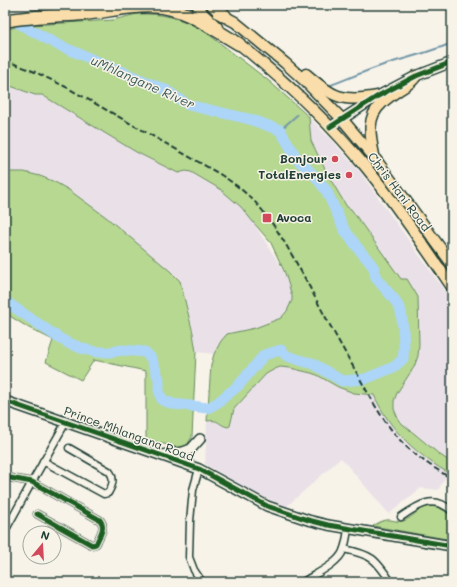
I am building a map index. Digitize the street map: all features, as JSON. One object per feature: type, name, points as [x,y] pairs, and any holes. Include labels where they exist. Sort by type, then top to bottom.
[{"type":"highway","points":[[213,5],[225,16]]},
{"type":"highway","points":[[5,21],[27,17],[89,13],[127,7],[148,6],[174,10],[187,15],[239,44]]},
{"type":"main road","points":[[197,5],[206,7],[225,16],[241,27],[285,63],[306,74],[324,89],[339,97],[358,99],[378,96]]},
{"type":"main road","name":"Chris Hani Road","points":[[197,5],[212,23],[255,56],[299,95],[330,127],[365,166],[396,207],[452,287]]},
{"type":"main road","name":"Chris Hani Road","points":[[285,63],[342,119],[374,156],[452,264]]},
{"type":"main road","points":[[374,156],[370,138],[370,129],[371,120],[375,110],[382,102],[410,83],[416,76]]},
{"type":"street","points":[[330,127],[378,96],[416,76],[452,62]]},
{"type":"street","name":"Prince Mhlangana Road","points":[[5,401],[198,469],[267,506],[308,520],[348,529],[452,546]]},
{"type":"street","points":[[5,531],[66,422]]},
{"type":"street","points":[[160,455],[184,452],[191,449],[200,439]]},
{"type":"street","points":[[44,461],[104,494],[108,493],[114,481],[110,471],[69,448]]},
{"type":"street","points":[[198,469],[193,490],[189,557],[194,570],[202,582]]},
{"type":"street","points":[[5,477],[32,482],[100,520],[103,527],[96,544],[92,545],[36,514]]},
{"type":"street","points":[[401,517],[415,508],[432,502],[443,504],[452,511]]},
{"type":"street","points":[[303,582],[335,562],[344,549],[348,529]]},
{"type":"street","points":[[344,549],[368,555],[382,567],[391,582]]},
{"type":"shaded area","points":[[5,84],[35,95],[42,95],[136,152],[178,173],[186,171],[191,172],[220,189],[241,207],[253,222],[285,273],[292,296],[292,300],[287,311],[281,318],[221,341],[214,354],[196,352],[193,333],[180,281],[170,271],[69,190],[40,176],[24,172],[5,172]]},
{"type":"shaded area","points":[[309,117],[360,172],[452,301],[452,463],[399,421],[395,413],[393,405],[397,393],[401,279],[351,209],[347,207],[329,177],[311,141]]},
{"type":"shaded area","points":[[280,367],[317,375],[338,387],[354,393],[374,395],[379,407],[406,442],[422,457],[448,473],[438,490],[421,488],[389,514],[341,458],[286,507],[248,490],[205,464],[207,421],[214,420],[226,427],[230,426],[234,409],[266,374]]},
{"type":"green space","points":[[137,14],[163,15],[187,22],[203,30],[269,81],[309,117],[311,141],[329,177],[347,207],[351,209],[401,279],[407,279],[418,297],[418,356],[414,367],[397,393],[394,401],[394,409],[399,421],[452,463],[452,475],[428,460],[406,441],[388,420],[374,395],[354,393],[338,387],[317,375],[290,368],[280,367],[266,374],[234,409],[230,426],[225,426],[217,421],[207,421],[211,365],[214,354],[221,341],[227,334],[255,328],[281,318],[287,311],[292,300],[285,273],[271,243],[241,207],[220,189],[191,172],[186,171],[178,173],[136,152],[42,95],[35,95],[5,84],[5,29],[32,25],[113,20]]},
{"type":"green space","points":[[5,172],[24,172],[40,176],[69,190],[106,217],[180,281],[193,333],[196,352],[192,437],[187,445],[178,448],[146,439],[146,371],[94,360],[81,380],[46,362],[53,340],[29,328],[5,313]]},
{"type":"green space","points":[[428,506],[442,509],[452,518],[452,540],[373,526],[386,520],[403,521]]},
{"type":"waterway","name":"uMhlangane River","points":[[5,301],[59,338],[84,349],[96,352],[112,352],[122,350],[145,352],[151,358],[159,379],[159,390],[162,400],[173,404],[208,408],[217,403],[239,385],[264,355],[281,350],[287,356],[312,363],[342,381],[365,379],[394,367],[403,359],[404,348],[401,311],[394,299],[376,278],[374,268],[344,229],[327,192],[317,178],[298,160],[280,130],[249,119],[188,105],[166,90],[58,45],[9,18]]},
{"type":"waterway","points":[[331,85],[377,67],[452,43]]},
{"type":"waterway","points":[[280,130],[297,115]]},
{"type":"railway","points":[[5,60],[66,87],[218,173],[247,194],[269,218],[286,245],[367,392],[387,424],[411,451],[452,479]]},
{"type":"cycle path","points":[[330,127],[378,96],[416,76],[452,62]]},
{"type":"cycle path","points":[[5,401],[199,469],[267,506],[308,520],[328,525],[452,546]]},
{"type":"cycle path","points":[[5,477],[32,482],[100,520],[102,523],[102,531],[96,544],[92,545],[37,514]]},
{"type":"place","name":"Bonjour","points":[[335,159]]},
{"type":"place","name":"TotalEnergies","points":[[349,175]]},
{"type":"place","name":"Avoca","points":[[267,218]]}]
